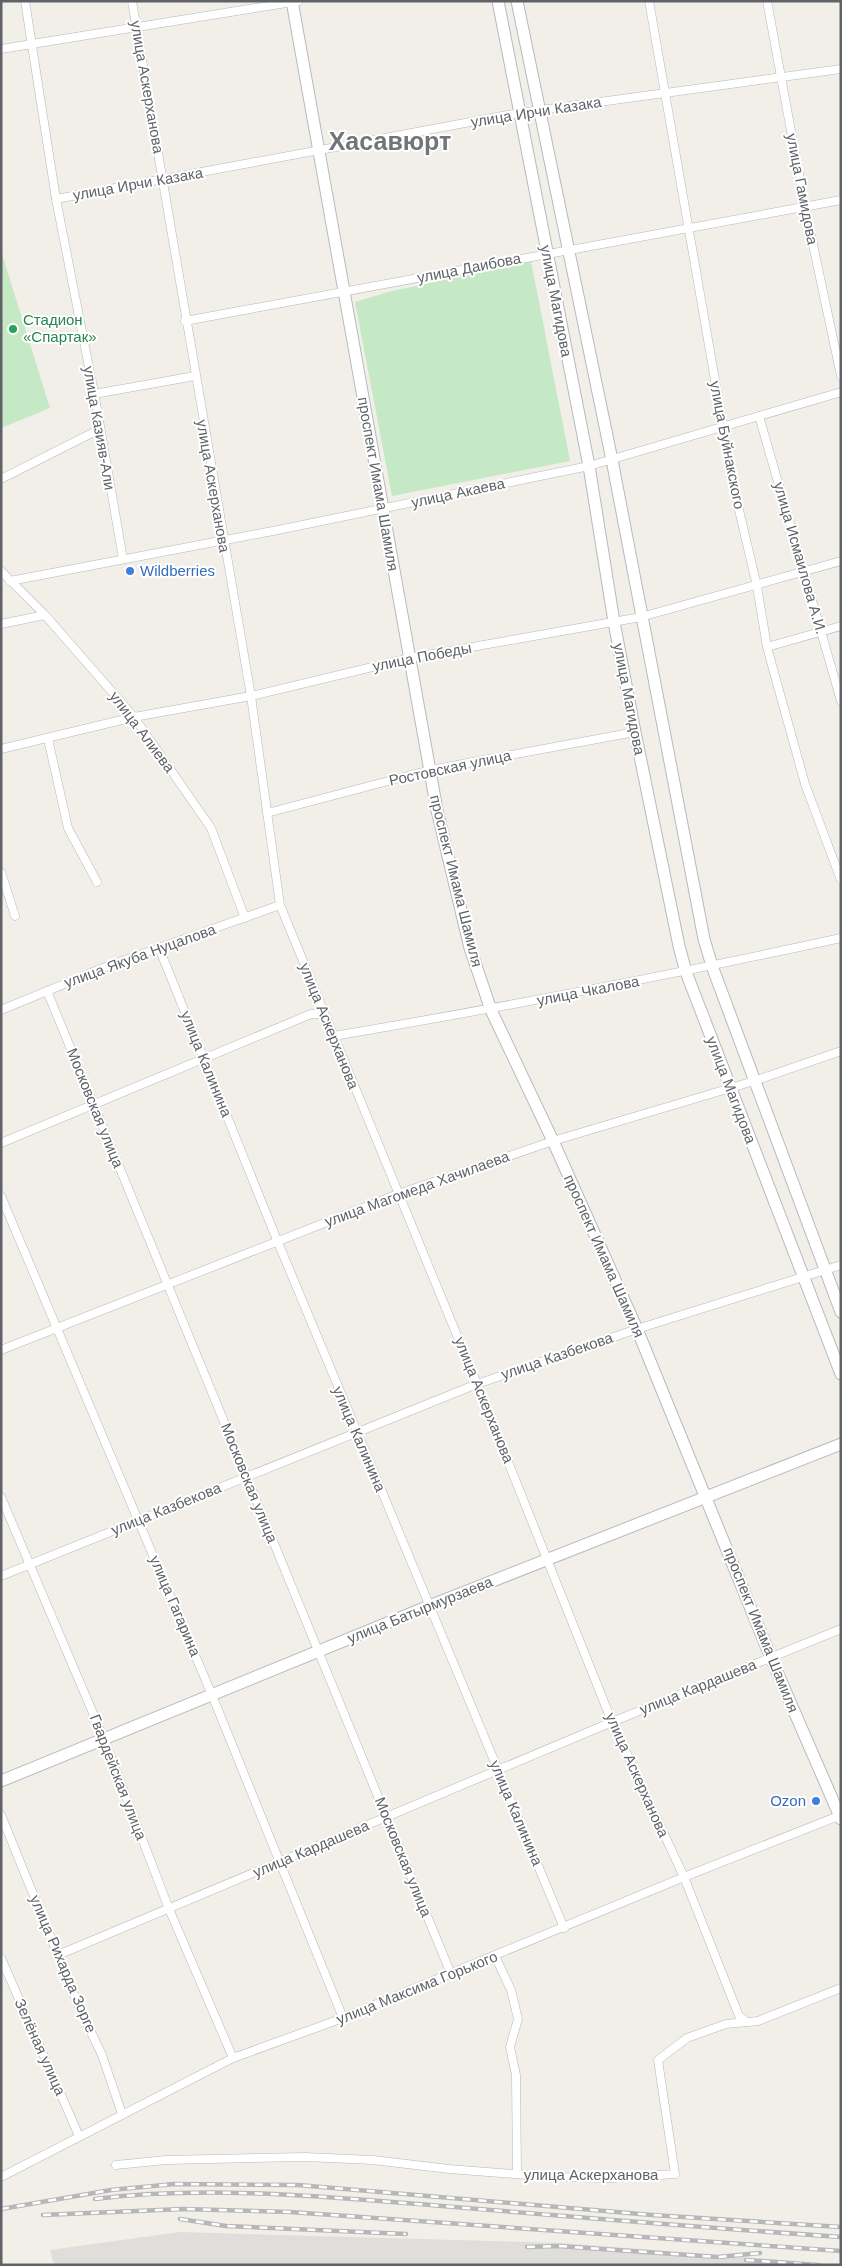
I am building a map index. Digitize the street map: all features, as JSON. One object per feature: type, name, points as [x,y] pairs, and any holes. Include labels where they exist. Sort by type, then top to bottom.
[{"type":"main road","name":"улица Магидова","points":[[498,1],[589,466],[634,732],[679,946],[686,972],[841,1374]]},
{"type":"main road","name":"улица Магидова","points":[[517,1],[612,460],[702,930],[712,966],[841,1312]]},
{"type":"main road","name":"проспект Имама Шамиля","points":[[295,2],[318,151],[345,292],[437,810],[470,948],[491,1010],[553,1140],[637,1329],[770,1658],[840,1816]]},
{"type":"main road","name":"улица Батырмурзаева","points":[[1,1780],[429,1606],[841,1444]]},
{"type":"street","name":"улица Казияв-Али","points":[[25,1],[56,199],[94,394],[123,559]]},
{"type":"street","name":"улица Аскерханова","points":[[132,1],[222,540],[251,696],[280,905],[477,1384],[612,1722],[684,1877],[739,2016],[746,2022]]},
{"type":"street","name":"улица Буйнакского","points":[[649,1],[734,489],[758,586],[767,646],[805,784],[841,880]]},
{"type":"street","name":"улица Гамидова","points":[[767,1],[805,207],[841,376]]},
{"type":"street","points":[[1,49],[295,2]]},
{"type":"street","name":"улица Ирчи Казака","points":[[56,199],[519,112],[841,69]]},
{"type":"street","name":"улица Даибова","points":[[185,321],[567,249],[841,200]]},
{"type":"street","points":[[94,394],[195,376]]},
{"type":"street","name":"улица Акаева","points":[[10,581],[589,466],[841,392]]},
{"type":"street","name":"улица Исмаилова А.И.","points":[[759,416],[841,700]]},
{"type":"street","points":[[1,479],[100,429]]},
{"type":"street","name":"улица Победы","points":[[1,749],[134,717],[251,696],[410,658],[641,617],[758,586],[841,561]]},
{"type":"street","name":"улица Алиева","points":[[1,571],[45,615],[134,717],[211,828],[245,918]]},
{"type":"street","points":[[1,624],[45,615]]},
{"type":"street","points":[[767,646],[841,626]]},
{"type":"street","name":"Ростовская улица","points":[[267,813],[430,770],[634,732]]},
{"type":"street","points":[[48,739],[68,828],[97,882]]},
{"type":"street","points":[[1,872],[15,916]]},
{"type":"street","name":"улица Якуба Нуцалова","points":[[1,1010],[159,948],[280,905]]},
{"type":"street","name":"улица Чкалова","points":[[334,1036],[491,1010],[686,972],[841,938]]},
{"type":"street","name":"улица Калинина","points":[[159,948],[277,1240],[564,1928]]},
{"type":"street","name":"Московская улица","points":[[47,991],[451,1974]]},
{"type":"street","points":[[1,1144],[311,1014],[324,1014]]},
{"type":"street","name":"улица Магомеда Хачилаева","points":[[1,1350],[398,1194],[553,1140],[754,1081],[841,1051]]},
{"type":"street","name":"улица Гагарина","points":[[1,1196],[212,1695],[342,2018]]},
{"type":"street","name":"улица Казбекова","points":[[1,1576],[356,1431],[477,1384],[637,1329],[841,1265]]},
{"type":"street","name":"Гвардейская улица","points":[[1,1497],[104,1739],[169,1909],[233,2058]]},
{"type":"street","name":"улица Кардашева","points":[[58,1955],[612,1722],[841,1629]]},
{"type":"street","name":"улица Рихарда Зорге","points":[[1,1815],[79,2008],[102,2055],[122,2114]]},
{"type":"street","name":"улица Максима Горького","points":[[1,2177],[233,2058],[342,2018],[684,1877],[840,1816]]},
{"type":"street","points":[[495,1956],[510,1990],[518,2019],[510,2047],[516,2075],[517,2174]]},
{"type":"street","name":"Зелёная улица","points":[[1,1958],[79,2136]]},
{"type":"street","points":[[746,2022],[758,2021],[841,1988]]},
{"type":"street","name":"улица Аскерханова","points":[[116,2165],[185,2159],[305,2157],[373,2160],[449,2169],[517,2174],[611,2178],[675,2174],[658,2060],[687,2038],[726,2024],[746,2022]]},
{"type":"shaded area","points":[[180,2232],[563,2243],[841,2265],[54,2265],[50,2250]]},
{"type":"green space","name":"Стадион «Спартак»","points":[[1,251],[50,408],[1,428]]},
{"type":"green space","points":[[531,261],[570,461],[392,496],[355,302],[388,292]]},
{"type":"railway","points":[[1,2209],[111,2190],[174,2184],[298,2185],[652,2215],[841,2227]]},
{"type":"railway","points":[[95,2199],[182,2193],[268,2194],[355,2199],[841,2237]]},
{"type":"railway","points":[[43,2215],[183,2209],[290,2212],[841,2251]]},
{"type":"railway","points":[[180,2219],[226,2226],[406,2234]]},
{"type":"railway","points":[[527,2247],[558,2246],[718,2257],[760,2253]]},
{"type":"railway","points":[[746,2260],[818,2265]]},
{"type":"place","name":"Стадион «Спартак»","points":[[13,329]]},
{"type":"place","name":"Wildberries","points":[[130,571]]},
{"type":"place","name":"Ozon","points":[[816,1801]]},
{"type":"district","name":"Хасавюрт","points":[[390,141]]}]
